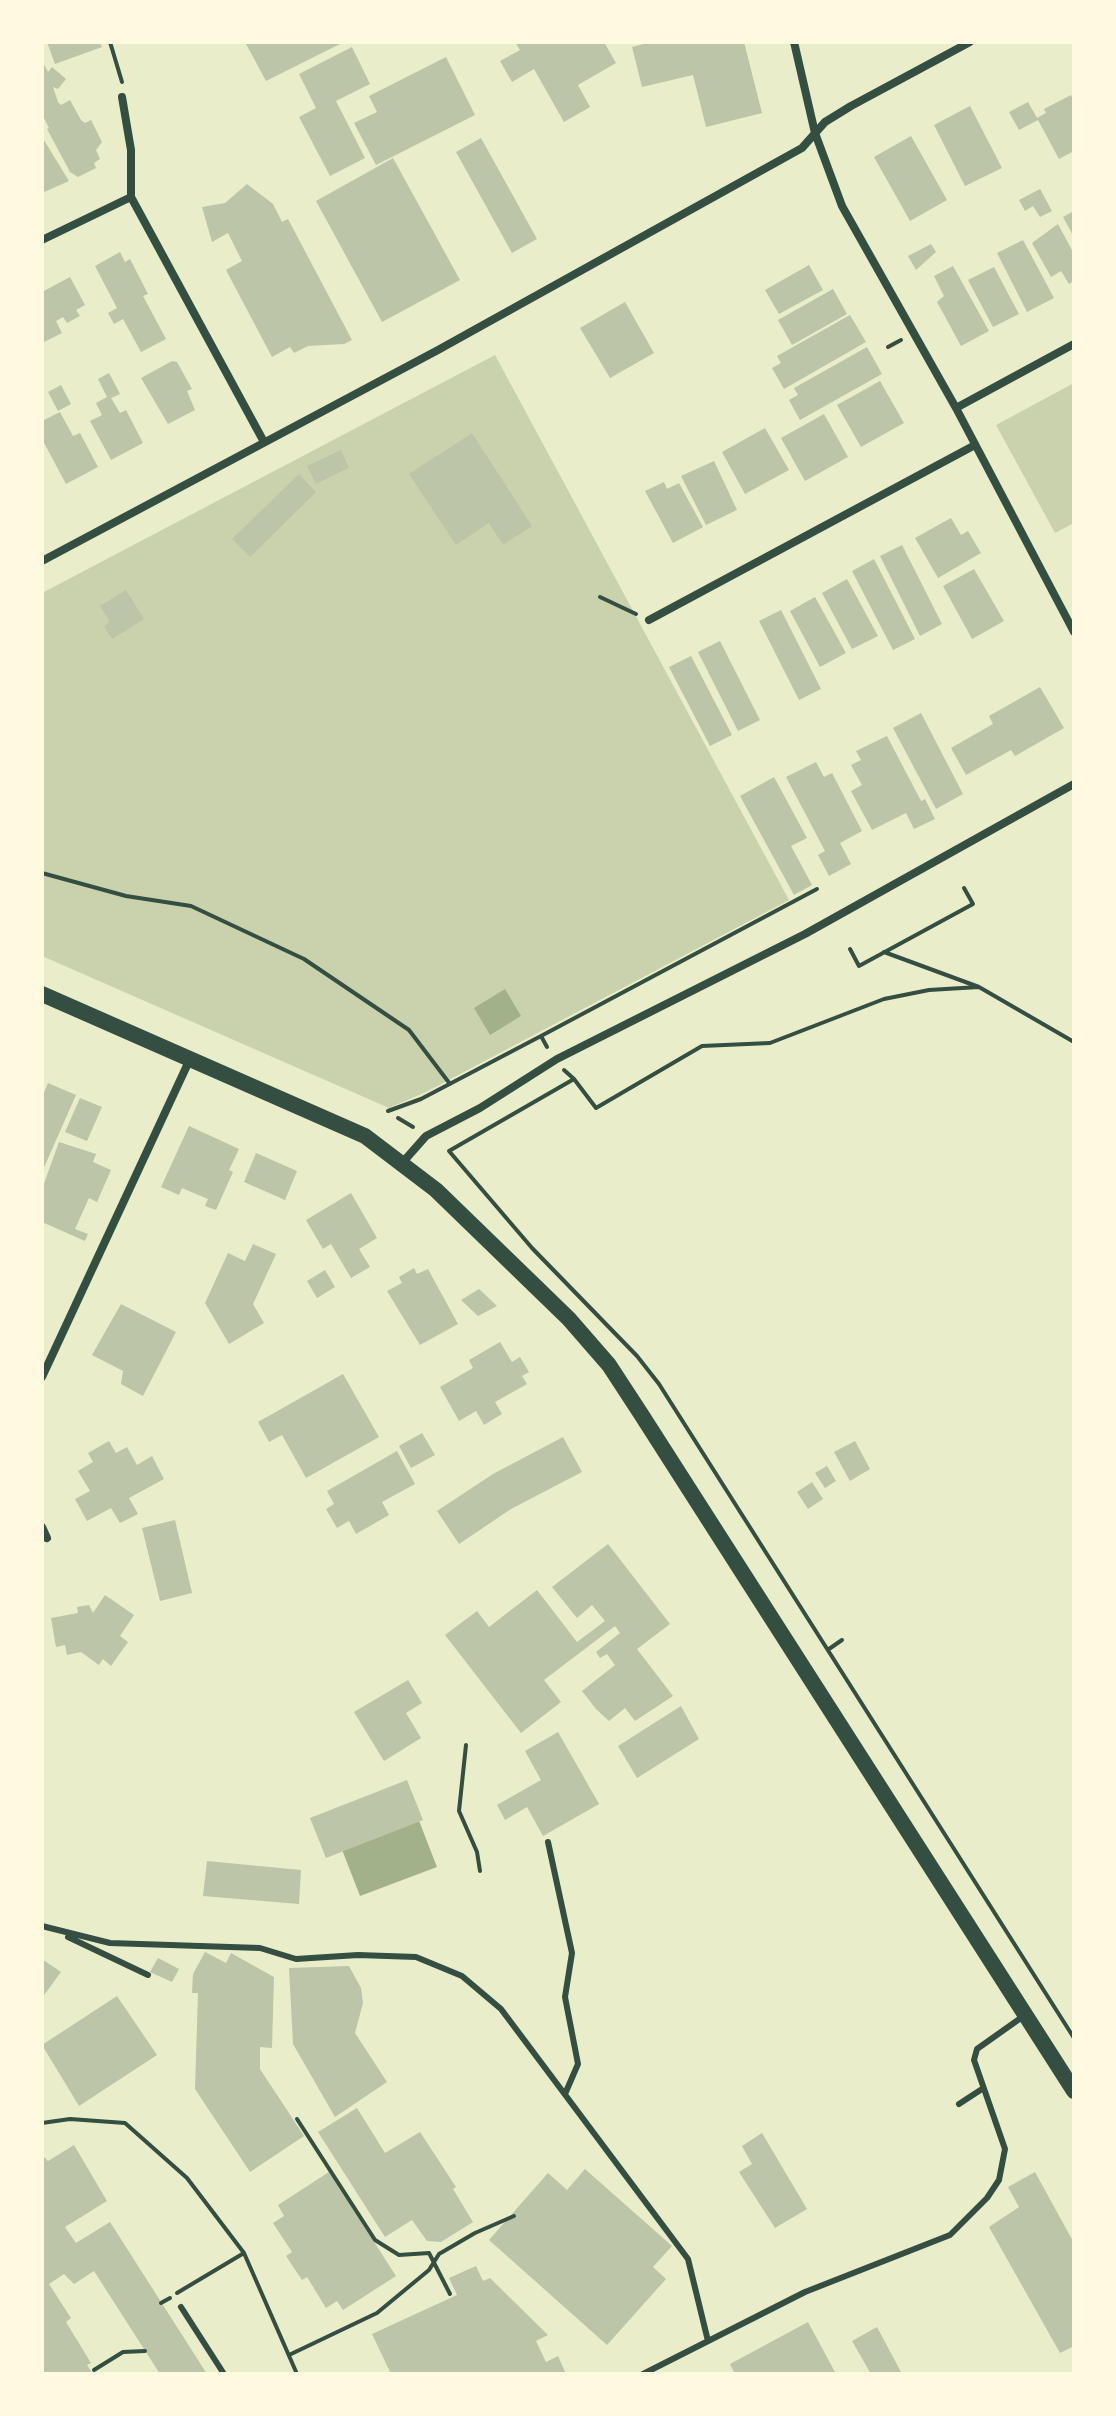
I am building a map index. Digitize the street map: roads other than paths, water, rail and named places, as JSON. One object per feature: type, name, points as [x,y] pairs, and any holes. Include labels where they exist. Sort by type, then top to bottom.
[{"type":"main road","points":[[42,994],[365,1136],[403,1162],[505,1254],[609,1365],[1074,2091]]},
{"type":"street","points":[[794,42],[815,133],[842,206],[956,408],[1074,632]]},
{"type":"street","points":[[42,561],[438,350],[802,148],[815,133],[851,106],[970,42]]},
{"type":"street","points":[[122,97],[131,150],[131,197],[264,442]]},
{"type":"street","points":[[42,240],[131,197]]},
{"type":"street","points":[[956,408],[1074,344]]},
{"type":"street","points":[[649,620],[975,445]]},
{"type":"street","points":[[403,1162],[426,1136],[480,1108],[557,1059],[805,934],[1074,784]]},
{"type":"street","points":[[42,1377],[191,1058]]},
{"type":"street","points":[[42,1527],[47,1538]]},
{"type":"lane","points":[[548,1842],[572,1953],[565,1997],[578,2064],[565,2094]]},
{"type":"lane","points":[[42,1926],[148,1975]]},
{"type":"lane","points":[[58,1932],[110,1943],[260,1948],[296,1959],[358,1955],[416,1957],[433,1961],[462,1976],[501,2009],[688,2259],[708,2341]]},
{"type":"lane","points":[[643,2374],[805,2292],[950,2235],[987,2198],[999,2180],[1005,2149],[1003,2136],[982,2089],[974,2060],[977,2049],[1025,2015]]},
{"type":"lane","points":[[959,2104],[982,2089]]},
{"type":"lane","points":[[181,2307],[224,2374]]}]
